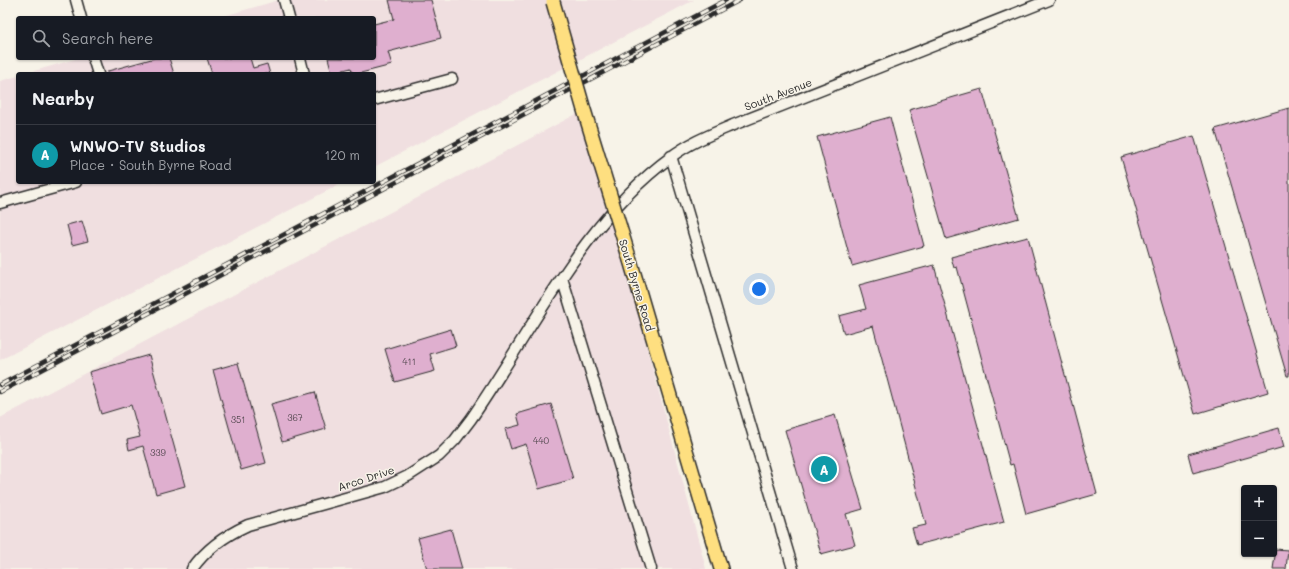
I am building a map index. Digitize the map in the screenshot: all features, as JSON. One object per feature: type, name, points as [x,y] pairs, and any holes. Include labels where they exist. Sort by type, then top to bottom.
[{"type":"main road","name":"South Byrne Road","points":[[553,1],[584,110],[722,569]]},
{"type":"street","points":[[76,0],[80,16]]},
{"type":"street","points":[[284,0],[288,16]]},
{"type":"street","name":"South Avenue","points":[[562,278],[599,227],[626,196],[671,156],[702,138],[1049,0]]},
{"type":"street","points":[[94,60],[97,72]]},
{"type":"street","points":[[300,60],[304,72]]},
{"type":"street","points":[[376,99],[452,80]]},
{"type":"street","points":[[671,156],[793,569]]},
{"type":"street","points":[[0,203],[69,184]]},
{"type":"street","points":[[562,278],[651,569]]},
{"type":"street","name":"Arco Drive","points":[[192,569],[208,551],[234,531],[248,525],[385,487],[408,476],[438,456],[455,440],[471,419],[562,278]]},
{"type":"shaded area","points":[[279,0],[694,0],[376,166],[376,72],[31,72],[72,60],[376,60],[376,16],[224,16]]},
{"type":"shaded area","points":[[16,77],[16,184],[340,184],[0,360],[0,81]]},
{"type":"shaded area","points":[[584,110],[706,569],[0,569],[0,418]]},
{"type":"building","points":[[389,0],[431,0],[441,38],[388,52],[392,65],[365,72],[352,72],[351,68],[332,72],[329,60],[376,60],[376,24],[394,19]]},
{"type":"building","points":[[148,60],[170,60],[173,72],[108,72]]},
{"type":"building","points":[[208,60],[251,60],[253,68],[267,64],[269,72],[211,72]]},
{"type":"building","points":[[982,89],[1019,218],[946,239],[909,110]]},
{"type":"building","points":[[1289,108],[1289,376],[1287,376],[1215,129]]},
{"type":"building","points":[[890,117],[924,246],[852,266],[817,137]]},
{"type":"building","points":[[1194,136],[1268,392],[1195,414],[1121,157]]},
{"type":"building","points":[[82,221],[88,241],[72,245],[67,225]]},
{"type":"building","points":[[1028,237],[1097,494],[1026,514],[1013,464],[1010,465],[957,267],[954,268],[951,257]]},
{"type":"building","points":[[934,265],[1004,522],[917,545],[912,528],[926,525],[873,326],[844,334],[839,316],[866,309],[859,285]]},
{"type":"building","points":[[451,329],[456,346],[430,354],[435,371],[395,382],[385,349]]},
{"type":"building","points":[[149,355],[185,486],[156,494],[143,446],[129,450],[127,440],[140,437],[131,405],[101,414],[89,372]]},
{"type":"building","points":[[238,363],[266,463],[241,470],[213,370]]},
{"type":"building","points":[[315,392],[326,429],[282,442],[271,404]]},
{"type":"building","points":[[551,404],[573,479],[539,489],[526,444],[511,449],[505,429],[520,425],[517,414]]},
{"type":"building","points":[[835,415],[863,509],[846,514],[855,545],[821,554],[785,430]]},
{"type":"building","points":[[1279,428],[1284,447],[1193,473],[1188,454]]},
{"type":"building","points":[[451,529],[462,569],[427,569],[418,538]]},
{"type":"building","points":[[1277,549],[1288,550],[1286,569],[1273,569],[1275,557],[1277,557]]},
{"type":"railway","points":[[0,385],[726,0]]},
{"type":"railway","points":[[0,392],[740,0]]},
{"type":"place","name":"WNWO-TV Studios","points":[[824,469]]}]
